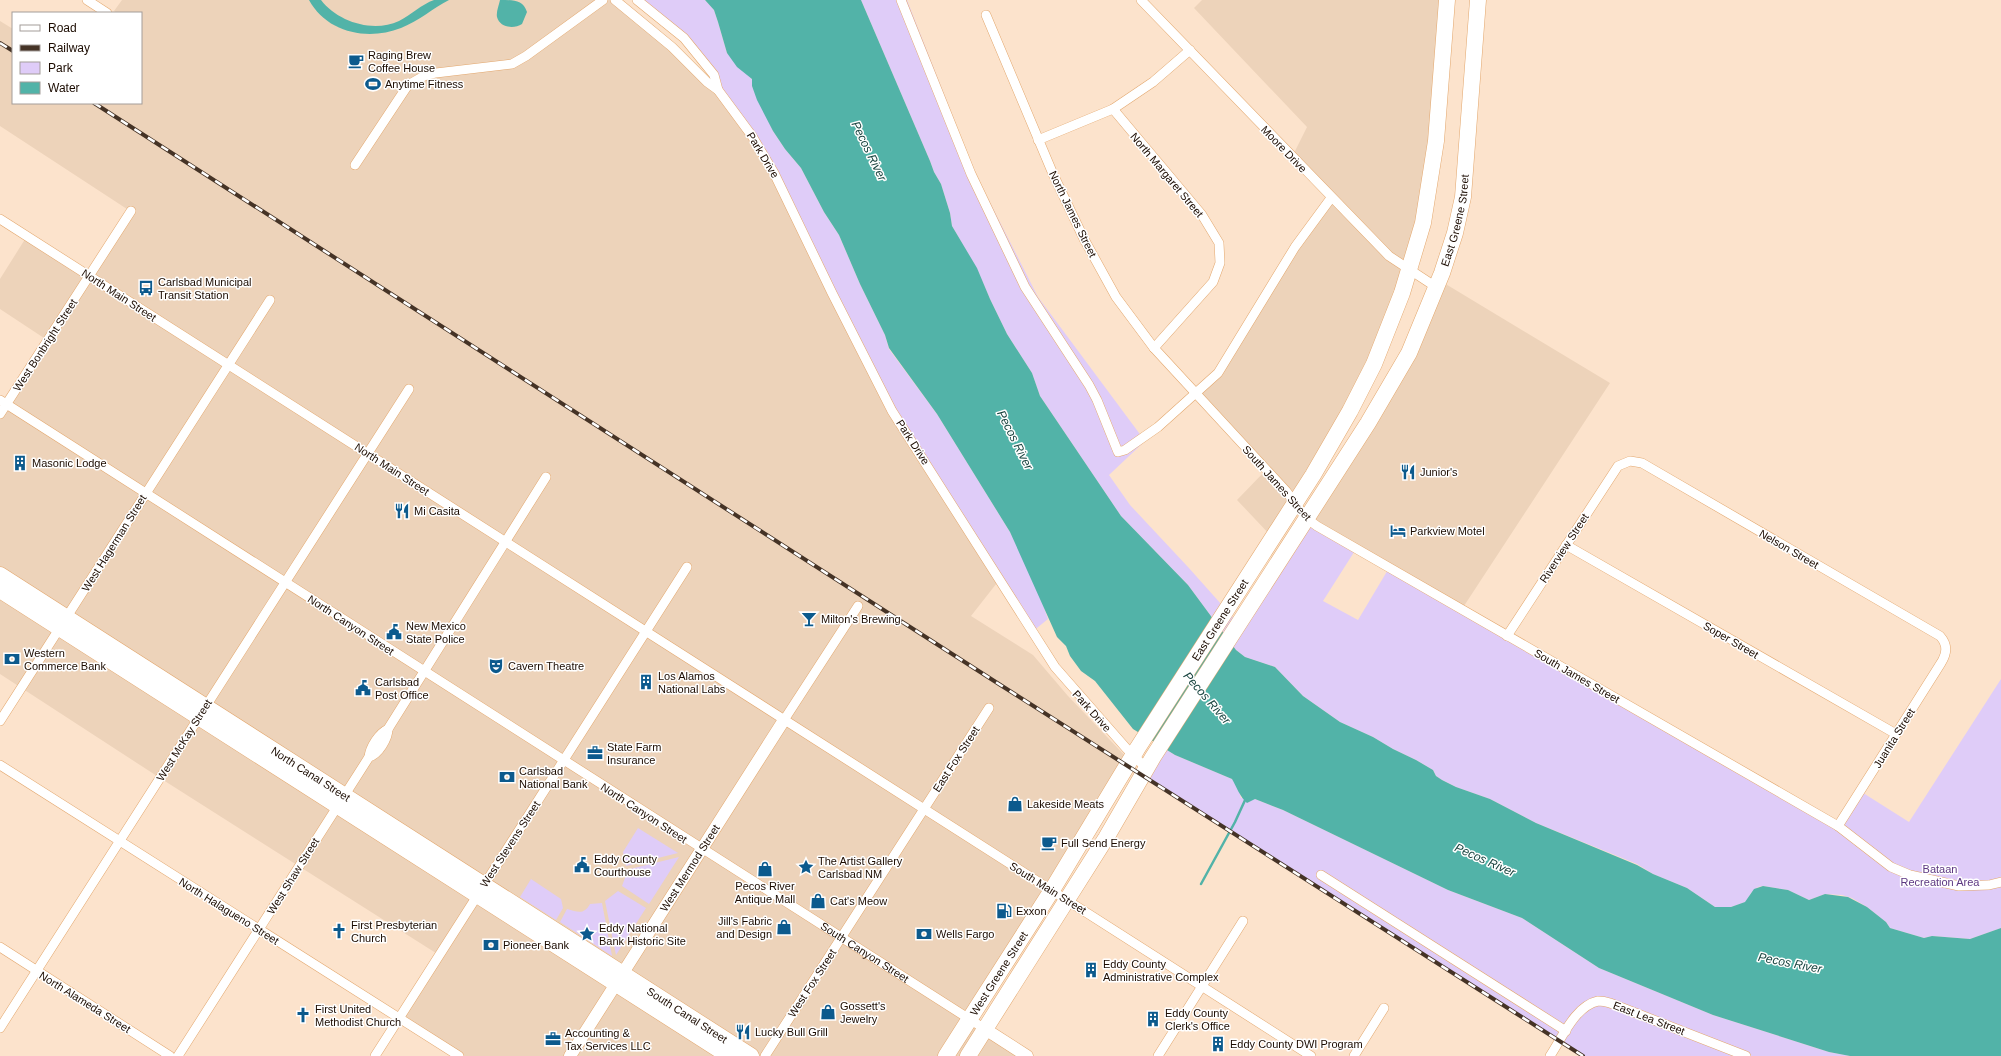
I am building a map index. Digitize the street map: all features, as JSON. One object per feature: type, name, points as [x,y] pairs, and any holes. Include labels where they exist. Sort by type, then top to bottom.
[{"type":"highway","name":"East Greene Street","points":[[1052,890],[1137,750],[1295,503],[1350,411],[1387,332],[1409,270],[1423,223],[1436,141],[1447,0]]},
{"type":"highway","name":"East Greene Street","points":[[1067,900],[1146,768],[1368,423],[1409,354],[1436,287],[1455,233],[1466,181],[1478,0]]},
{"type":"highway","points":[[1350,411],[1368,423]]},
{"type":"highway","name":"North Canal Street","points":[[0,575],[63,623],[619,979]]},
{"type":"highway","name":"North Canal Street","points":[[0,590],[63,623]]},
{"type":"highway","name":"West Greene Street","points":[[946,1056],[1052,890]]},
{"type":"highway","name":"West Greene Street","points":[[968,1056],[1067,900]]},
{"type":"highway","name":"South Canal Street","points":[[619,979],[729,1056]]},
{"type":"highway","name":"South Canal Street","points":[[619,979],[751,1056]]},
{"type":"street","points":[[86,0],[105,12]]},
{"type":"street","points":[[355,165],[408,85],[424,76],[436,73],[512,64],[526,56],[603,0]]},
{"type":"street","name":"Park Drive","points":[[615,0],[672,48],[707,82],[718,90],[752,136],[774,173],[832,293],[892,411],[989,560],[1043,649],[1071,687],[1137,750],[1146,768]]},
{"type":"street","name":"Park Drive","points":[[637,0],[684,38],[714,75],[718,90]]},
{"type":"street","points":[[901,0],[971,174],[1025,287],[1089,385],[1097,400],[1116,450],[1121,452],[1142,439],[1218,373],[1295,247],[1331,198]]},
{"type":"street","name":"Moore Drive","points":[[1141,0],[1331,198],[1389,256],[1436,287]]},
{"type":"street","name":"North James Street","points":[[986,14],[1038,140],[1099,268],[1116,297],[1154,348],[1195,394]]},
{"type":"street","points":[[1038,140],[1112,109],[1153,82],[1190,50]]},
{"type":"street","name":"North Margaret Street","points":[[1112,109],[1202,215],[1218,243],[1220,263],[1213,282],[1154,348]]},
{"type":"street","name":"West Bonbright Street","points":[[0,414],[3,402],[89,275],[130,211]]},
{"type":"street","name":"North Main Street","points":[[0,218],[784,720]]},
{"type":"street","name":"West Hagerman Street","points":[[0,721],[270,300]]},
{"type":"street","name":"West McKay Street","points":[[0,1028],[409,389]]},
{"type":"street","name":"South James Street","points":[[1195,394],[1295,503],[1306,518],[1317,526],[1838,826],[1891,867],[1910,875],[1959,886],[1989,885],[2001,882]]},
{"type":"street","name":"North Canyon Street","points":[[3,402],[701,850]]},
{"type":"street","name":"Nelson Street","points":[[1624,462],[1636,461],[1648,467],[1940,636],[1945,641],[1947,649]]},
{"type":"street","name":"Riverview Street","points":[[1507,636],[1613,472],[1624,462]]},
{"type":"street","name":"West Shaw Street","points":[[178,1056],[369,757],[375,755],[388,735],[388,729],[546,477]]},
{"type":"street","name":"Soper Street","points":[[1566,544],[1896,734]]},
{"type":"street","name":"West Stevens Street","points":[[375,1056],[687,567]]},
{"type":"street","points":[[784,720],[858,606]]},
{"type":"street","name":"Juanita Street","points":[[1838,826],[1941,663],[1947,649]]},
{"type":"street","name":"East Fox Street","points":[[924,809],[989,708]]},
{"type":"street","name":"South Main Street","points":[[784,720],[1311,1056]]},
{"type":"street","name":"West Mermod Street","points":[[570,1056],[784,720]]},
{"type":"street","name":"North Halagueno Street","points":[[0,764],[459,1056]]},
{"type":"street","name":"West Fox Street","points":[[765,1056],[924,809]]},
{"type":"street","name":"South Canyon Street","points":[[701,850],[1027,1056]]},
{"type":"street","points":[[1321,875],[1566,1031]]},
{"type":"street","points":[[1158,1056],[1243,921]]},
{"type":"street","name":"North Alameda Street","points":[[0,947],[170,1056]]},
{"type":"street","name":"East Lea Street","points":[[1550,1056],[1566,1031],[1585,1006],[1599,1001],[1610,1003],[1746,1056]]},
{"type":"street","points":[[1354,1056],[1384,1008]]},
{"type":"shaded area","points":[[122,0],[615,0],[672,47],[742,122],[1000,579],[971,616],[1033,655],[1068,696],[1130,761],[970,1019],[1027,1056],[459,1056],[399,1018],[439,955],[160,778],[0,674],[0,400],[6,404],[47,340],[0,309],[0,279],[27,236],[89,275],[130,211],[0,126],[0,21],[12,28],[12,104],[142,104],[142,12],[114,11]]},
{"type":"shaded area","points":[[1202,0],[1447,0],[1436,141],[1387,332],[1273,538],[1237,500],[1266,470],[1195,394],[1218,373],[1331,198],[1292,157],[1307,127],[1194,8]]},
{"type":"shaded area","points":[[1439,280],[1610,383],[1462,609],[1306,518],[1368,423]]},
{"type":"green space","points":[[637,0],[705,0],[714,10],[727,53],[752,79],[752,86],[773,131],[785,149],[801,168],[824,212],[839,235],[860,284],[885,335],[889,349],[937,414],[1010,532],[1036,585],[1048,619],[1032,632],[892,411],[774,173],[684,38]]},
{"type":"green space","name":"Bataan Recreation Area","points":[[861,0],[907,0],[975,173],[1038,297],[1145,441],[1109,475],[1130,505],[1238,623],[1306,518],[1356,549],[1323,601],[1358,620],[1389,568],[1838,826],[1860,791],[1909,822],[2001,679],[2001,928],[1970,939],[1932,936],[1924,938],[1890,928],[1886,922],[1867,907],[1852,898],[1842,895],[1825,894],[1809,900],[1788,890],[1763,886],[1758,887],[1751,893],[1746,902],[1731,907],[1715,907],[1687,888],[1653,874],[1637,864],[1536,823],[1490,799],[1456,787],[1442,780],[1436,776],[1433,770],[1416,760],[1373,737],[1340,722],[1303,696],[1275,667],[1245,657],[1236,650],[1188,585],[1121,516],[1040,396],[1032,373],[1007,334],[977,269],[952,226],[950,213],[941,184],[934,172]]},
{"type":"green space","points":[[1160,746],[1175,755],[1232,779],[1238,786],[1241,798],[1255,799],[1283,810],[1448,890],[1522,918],[1599,968],[1713,1015],[1829,1052],[1850,1056],[1583,1056],[1143,775]]},
{"type":"green space","points":[[638,828],[678,853],[626,866],[623,852]]},
{"type":"green space","points":[[679,857],[649,904],[622,886],[626,870]]},
{"type":"green space","points":[[531,879],[561,899],[563,908],[556,920],[520,897]]},
{"type":"green space","points":[[618,891],[646,908],[616,955],[605,901]]},
{"type":"green space","points":[[602,903],[612,956],[560,922],[567,909],[580,912],[585,910],[590,904]]},
{"type":"water","points":[[309,0],[321,0],[328,8],[346,19],[357,23],[378,26],[399,21],[425,4],[434,0],[449,0],[401,28],[375,34],[362,34],[337,27],[326,20]]},
{"type":"water","points":[[500,0],[514,1],[523,5],[527,12],[522,24],[511,27],[504,25],[499,21],[497,11]]},
{"type":"water","name":"Pecos River","points":[[705,0],[861,0],[934,172],[941,184],[950,213],[952,226],[977,268],[1007,334],[1032,373],[1040,396],[1121,516],[1188,585],[1236,650],[1245,657],[1275,667],[1303,696],[1340,722],[1373,737],[1416,760],[1433,770],[1436,776],[1442,780],[1456,787],[1490,799],[1536,823],[1637,865],[1653,874],[1687,888],[1715,907],[1731,907],[1745,902],[1754,889],[1763,886],[1788,890],[1809,900],[1825,894],[1848,897],[1867,907],[1886,922],[1890,928],[1924,938],[1932,936],[1970,939],[2001,928],[2001,1056],[1850,1056],[1829,1052],[1713,1015],[1599,968],[1522,918],[1448,890],[1283,810],[1255,799],[1247,803],[1240,795],[1232,779],[1175,755],[1133,729],[1095,681],[1081,671],[1070,656],[1066,646],[1057,637],[1010,532],[937,414],[889,348],[885,335],[860,284],[839,235],[824,212],[801,168],[785,149],[773,131],[757,100],[752,86],[752,79],[737,67],[727,53],[714,10]]},
{"type":"waterway","points":[[1201,884],[1235,822],[1246,798]]},
{"type":"railway","points":[[0,43],[12,50]]},
{"type":"railway","points":[[96,104],[1002,686],[1583,1056]]},
{"type":"place","name":"Raging Brew Coffee House","points":[[356,61]]},
{"type":"place","name":"Anytime Fitness","points":[[373,84]]},
{"type":"place","name":"Carlsbad Municipal Transit Station","points":[[146,288]]},
{"type":"place","name":"Masonic Lodge","points":[[20,463]]},
{"type":"place","name":"Junior's","points":[[1408,472]]},
{"type":"place","name":"Mi Casita","points":[[402,511]]},
{"type":"place","name":"Parkview Motel","points":[[1398,531]]},
{"type":"place","name":"Milton's Brewing","points":[[809,619]]},
{"type":"place","name":"New Mexico State Police","points":[[394,632]]},
{"type":"place","name":"Western Commerce Bank","points":[[12,659]]},
{"type":"place","name":"Cavern Theatre","points":[[496,666]]},
{"type":"place","name":"Los Alamos National Labs","points":[[646,682]]},
{"type":"place","name":"Carlsbad Post Office","points":[[363,688]]},
{"type":"place","name":"State Farm Insurance","points":[[595,753]]},
{"type":"place","name":"Carlsbad National Bank","points":[[507,777]]},
{"type":"place","name":"Lakeside Meats","points":[[1015,804]]},
{"type":"place","name":"Full Send Energy","points":[[1049,843]]},
{"type":"place","name":"Eddy County Courthouse","points":[[582,865]]},
{"type":"place","name":"The Artist Gallery Carlsbad NM","points":[[806,867]]},
{"type":"place","name":"Pecos River Antique Mall","points":[[765,869]]},
{"type":"place","name":"Cat's Meow","points":[[818,901]]},
{"type":"place","name":"Exxon","points":[[1004,911]]},
{"type":"place","name":"Jill's Fabric and Design","points":[[784,927]]},
{"type":"place","name":"First Presbyterian Church","points":[[339,931]]},
{"type":"place","name":"Eddy National Bank Historic Site","points":[[587,934]]},
{"type":"place","name":"Wells Fargo","points":[[924,934]]},
{"type":"place","name":"Pioneer Bank","points":[[491,945]]},
{"type":"place","name":"Eddy County Administrative Complex","points":[[1091,970]]},
{"type":"place","name":"Gossett's Jewelry","points":[[828,1012]]},
{"type":"place","name":"First United Methodist Church","points":[[303,1015]]},
{"type":"place","name":"Eddy County Clerk's Office","points":[[1153,1019]]},
{"type":"place","name":"Lucky Bull Grill","points":[[743,1032]]},
{"type":"place","name":"Accounting & Tax Services LLC","points":[[553,1039]]},
{"type":"place","name":"Eddy County DWI Program","points":[[1218,1044]]}]
